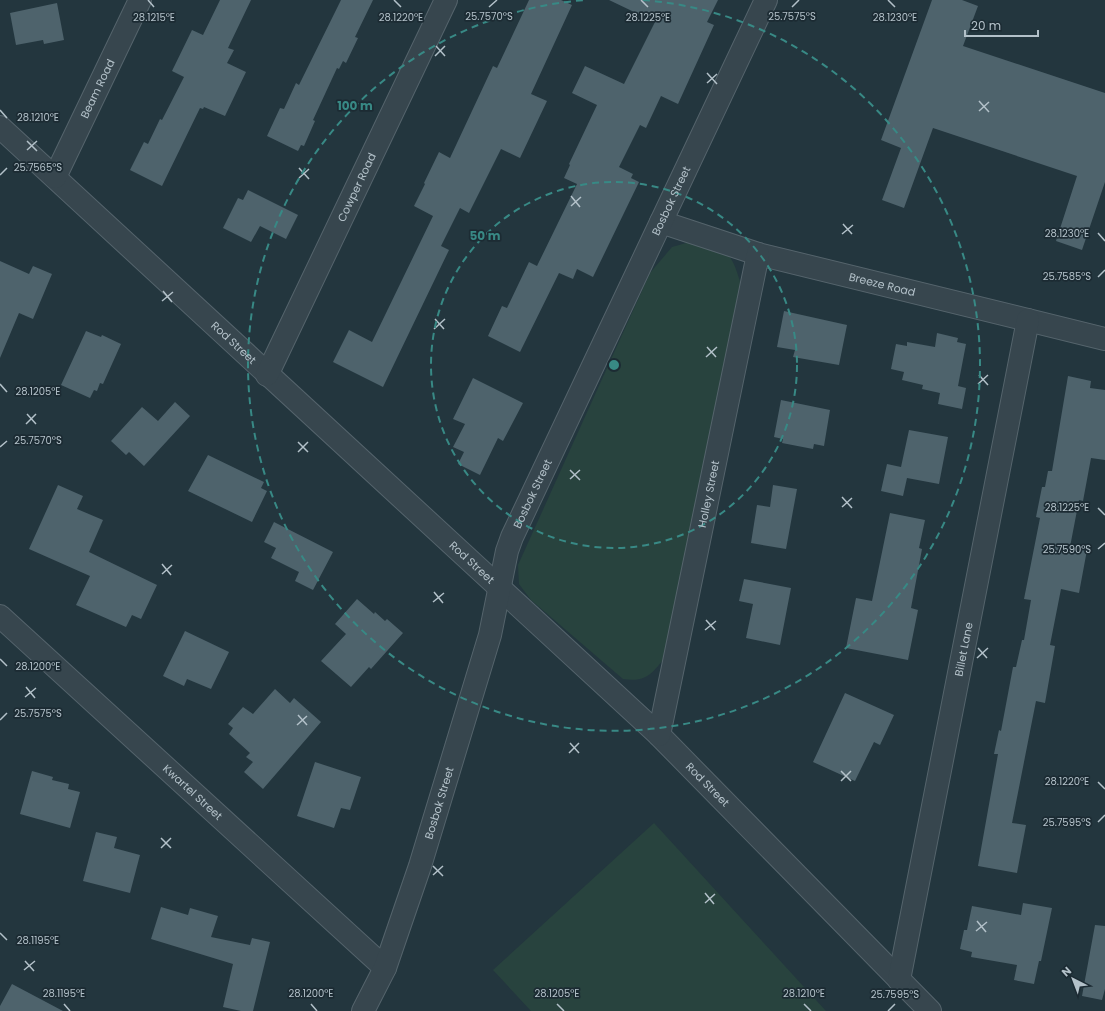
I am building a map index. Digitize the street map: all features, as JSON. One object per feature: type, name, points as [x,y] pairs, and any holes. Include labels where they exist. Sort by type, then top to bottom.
[{"type":"street","name":"Beam Road","points":[[55,177],[140,0]]},
{"type":"street","name":"Cowper Road","points":[[267,375],[446,0]]},
{"type":"street","name":"Bosbok Street","points":[[363,1011],[384,968],[420,866],[490,635],[507,551],[512,537],[766,0]]},
{"type":"street","name":"Rod Street","points":[[0,127],[267,375],[659,735],[930,1011]]},
{"type":"street","name":"Breeze Road","points":[[661,222],[758,254],[1105,339]]},
{"type":"street","name":"Holley Street","points":[[659,735],[758,254]]},
{"type":"street","name":"Billet Lane","points":[[899,980],[1028,320]]},
{"type":"street","name":"Kwartel Street","points":[[0,616],[384,968]]},
{"type":"green space","points":[[697,240],[718,248],[729,256],[733,262],[743,291],[669,653],[650,674],[645,677],[632,680],[623,679],[531,600],[519,584],[518,565],[650,273],[672,247]]},
{"type":"green space","points":[[654,823],[826,1011],[531,1011],[493,970]]},
{"type":"building","points":[[220,0],[251,0],[228,48],[234,50],[227,63],[246,72],[225,116],[204,107],[203,109],[200,108],[162,186],[130,170],[144,142],[148,144],[160,119],[162,120],[184,77],[172,71],[192,30],[203,35]]},
{"type":"building","points":[[341,0],[373,0],[355,37],[358,38],[346,63],[343,61],[339,69],[337,68],[313,120],[315,121],[304,146],[301,145],[298,151],[267,136],[280,108],[284,109],[296,83],[299,85]]},
{"type":"building","points":[[529,0],[561,0],[572,5],[531,94],[547,101],[520,158],[501,149],[469,213],[460,208],[441,246],[449,250],[383,387],[333,362],[349,330],[372,342],[433,216],[414,206],[425,184],[424,183],[439,152],[450,158],[493,66],[497,68]]},
{"type":"building","points":[[609,0],[718,0],[707,22],[714,25],[678,104],[661,96],[646,128],[640,125],[619,167],[633,174],[631,178],[639,182],[593,277],[577,269],[573,279],[559,273],[520,352],[488,336],[502,306],[507,308],[529,262],[537,266],[577,184],[564,178],[570,165],[569,164],[597,105],[572,93],[585,66],[624,84],[655,22]]},
{"type":"building","points":[[932,0],[962,0],[978,6],[963,46],[1105,93],[1105,182],[1082,250],[1056,241],[1077,176],[933,128],[904,208],[882,200],[901,148],[881,140]]},
{"type":"building","points":[[57,3],[64,40],[44,44],[43,40],[16,45],[10,13]]},
{"type":"building","points":[[248,190],[298,215],[286,239],[260,226],[251,242],[223,228],[238,198],[243,200]]},
{"type":"building","points":[[0,261],[29,274],[33,266],[52,274],[33,319],[19,313],[0,358]]},
{"type":"building","points":[[784,311],[847,325],[839,365],[793,357],[795,350],[777,347]]},
{"type":"building","points":[[86,331],[101,337],[102,335],[121,344],[103,384],[100,383],[97,391],[94,390],[90,398],[61,385]]},
{"type":"building","points":[[937,333],[958,338],[957,342],[966,344],[958,386],[966,388],[962,409],[938,404],[940,393],[922,389],[923,385],[902,380],[904,372],[891,369],[896,344],[907,346],[907,342],[935,347]]},
{"type":"building","points":[[1068,376],[1091,381],[1090,388],[1105,390],[1105,460],[1091,458],[1083,501],[1079,500],[1070,547],[1087,550],[1079,593],[1061,589],[1050,645],[1055,646],[1045,703],[1036,701],[1012,823],[1026,825],[1017,873],[978,866],[998,754],[994,754],[999,730],[1001,731],[1013,667],[1016,667],[1022,640],[1024,640],[1031,600],[1024,599],[1040,518],[1036,517],[1042,487],[1045,487],[1048,471],[1052,471]]},
{"type":"building","points":[[473,378],[523,403],[503,441],[498,438],[480,475],[458,464],[464,452],[453,447],[465,424],[453,419]]},
{"type":"building","points":[[781,400],[830,410],[824,446],[814,444],[813,449],[782,443],[783,439],[774,437]]},
{"type":"building","points":[[175,402],[190,416],[144,466],[129,452],[126,455],[111,441],[142,407],[158,421]]},
{"type":"building","points":[[909,430],[948,437],[939,484],[907,478],[903,496],[881,491],[887,464],[901,467]]},
{"type":"building","points":[[208,455],[264,482],[261,488],[267,491],[252,522],[188,491]]},
{"type":"building","points":[[58,485],[83,496],[77,509],[103,520],[89,552],[157,585],[141,619],[132,615],[126,627],[76,605],[90,576],[29,549]]},
{"type":"building","points":[[773,485],[797,489],[786,549],[751,543],[757,505],[770,507]]},
{"type":"building","points":[[890,513],[925,520],[919,548],[922,549],[911,608],[918,610],[908,660],[846,648],[856,598],[872,601]]},
{"type":"building","points":[[274,522],[333,552],[313,590],[295,581],[299,572],[271,558],[276,548],[264,542]]},
{"type":"building","points":[[744,579],[791,588],[780,645],[746,638],[753,604],[739,601]]},
{"type":"building","points":[[357,599],[374,614],[375,612],[385,621],[387,619],[403,633],[371,669],[369,667],[351,687],[321,661],[346,634],[335,624]]},
{"type":"building","points":[[185,631],[229,652],[211,689],[187,679],[184,686],[163,676]]},
{"type":"building","points":[[275,689],[290,703],[294,698],[321,722],[263,789],[244,772],[253,762],[246,757],[250,753],[229,734],[233,728],[228,724],[243,707],[253,714]]},
{"type":"building","points":[[845,693],[894,715],[880,745],[874,742],[855,781],[813,762]]},
{"type":"building","points":[[315,762],[361,777],[350,810],[341,808],[334,828],[297,816]]},
{"type":"building","points":[[32,771],[53,777],[52,780],[69,784],[68,789],[80,792],[70,828],[20,814]]},
{"type":"building","points":[[96,832],[117,837],[114,848],[140,855],[130,893],[83,881]]},
{"type":"building","points":[[1023,903],[1052,908],[1041,961],[1039,961],[1034,984],[1014,980],[1017,965],[971,957],[972,952],[960,949],[964,930],[967,930],[972,906],[1021,915]]},
{"type":"building","points":[[161,907],[188,915],[190,908],[218,916],[211,937],[250,945],[252,938],[270,942],[253,1011],[241,1011],[223,1007],[233,964],[151,939]]},
{"type":"building","points":[[1095,925],[1105,926],[1105,989],[1102,1000],[1082,996]]},
{"type":"building","points":[[12,984],[63,1011],[0,1011],[0,1006]]}]
